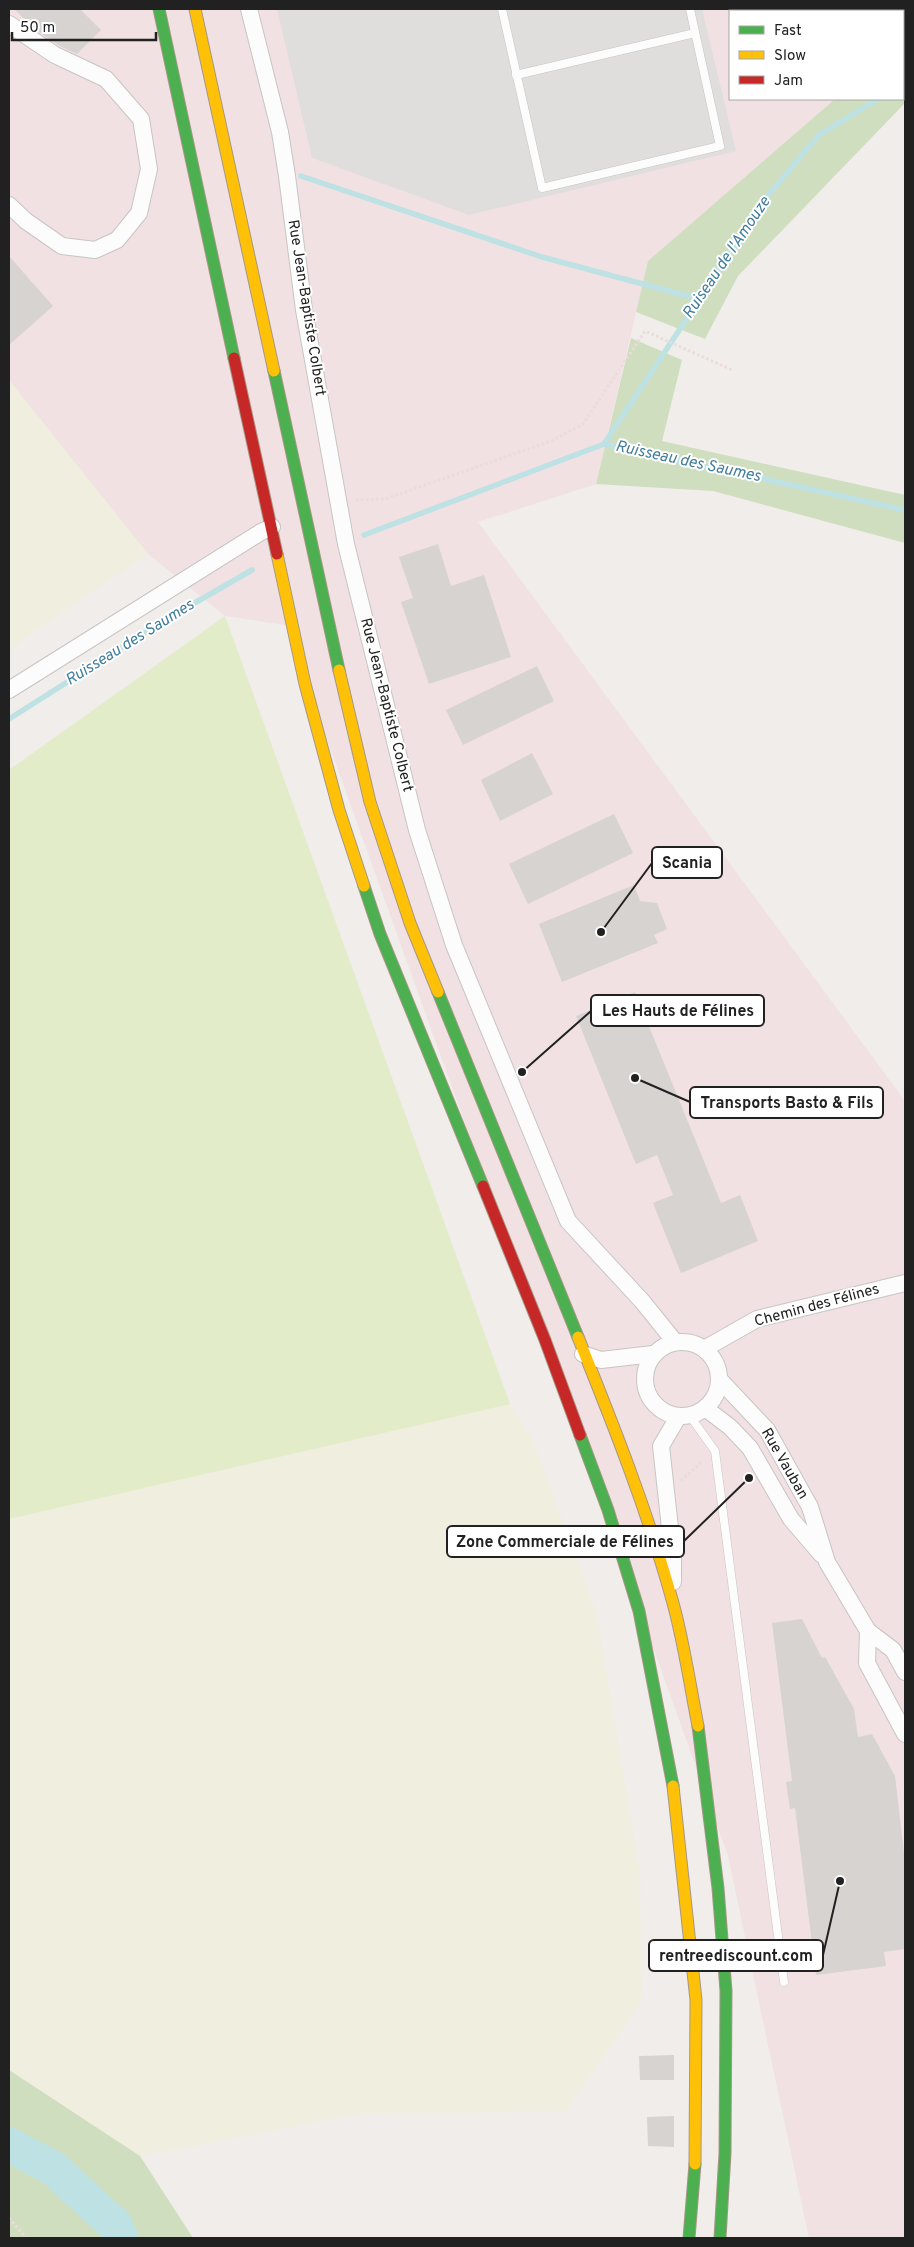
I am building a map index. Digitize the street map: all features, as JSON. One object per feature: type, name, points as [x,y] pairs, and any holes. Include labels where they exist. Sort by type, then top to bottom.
[{"type":"main road","points":[[159,9],[305,684],[339,810],[377,925],[545,1340],[608,1510],[639,1611],[673,1788],[696,2000],[696,2150],[689,2238]]},
{"type":"main road","points":[[195,9],[340,676],[370,802],[410,923],[617,1437],[673,1604],[700,1740],[718,1888],[726,1991],[724,2153],[720,2238]]},
{"type":"street","name":"Rue Jean-Baptiste Colbert","points":[[248,9],[280,132],[304,310],[346,544],[417,830],[454,945],[568,1222],[642,1301],[675,1342]]},
{"type":"street","points":[[9,24],[55,55],[106,79],[141,120],[149,169],[139,213],[117,240],[95,250],[62,246],[9,205]]},
{"type":"street","points":[[9,690],[260,532],[272,528]]},
{"type":"street","name":"Chemin des Félines","points":[[704,1349],[757,1318],[905,1283]]},
{"type":"street","points":[[675,1342],[690,1342],[704,1349],[715,1362],[719,1379],[716,1395],[705,1408],[684,1416],[667,1413],[648,1396],[644,1374],[653,1354],[663,1346],[675,1342]]},
{"type":"street","points":[[583,1354],[601,1360],[653,1354]]},
{"type":"street","name":"Rue Vauban","points":[[719,1379],[767,1430],[810,1507],[827,1562]]},
{"type":"street","name":"Rue Vauban","points":[[705,1408],[730,1427],[750,1448],[791,1519],[827,1562],[868,1631],[893,1650],[905,1672]]},
{"type":"street","points":[[673,1604],[673,1555],[661,1446],[684,1416]]},
{"type":"street","points":[[868,1631],[867,1663],[905,1734]]},
{"type":"lane","points":[[502,9],[542,188],[720,146],[690,9]]},
{"type":"lane","points":[[516,75],[695,33]]},
{"type":"lane","points":[[684,1416],[715,1451],[784,1982]]},
{"type":"path","points":[[338,500],[385,499],[552,441],[584,424],[645,331],[732,370]]},
{"type":"path","points":[[9,2218],[26,2238]]},
{"type":"shaded area","points":[[9,9],[887,9],[729,10],[729,100],[834,100],[648,261],[596,484],[478,522],[905,1101],[905,2238],[809,2238],[728,1856],[286,625],[225,616],[148,554],[9,380]]},
{"type":"shaded area","points":[[277,9],[702,9],[736,151],[469,215],[312,158]]},
{"type":"shaded area","points":[[9,380],[148,554],[9,648]]},
{"type":"shaded area","points":[[510,1404],[533,1440],[597,1615],[640,1872],[641,2002],[565,2112],[362,2113],[140,2156],[9,2070],[9,1519]]},
{"type":"green space","points":[[905,9],[905,103],[738,276],[705,339],[636,312],[648,261],[834,100],[904,100],[904,10],[887,10]]},
{"type":"green space","points":[[631,338],[682,360],[662,441],[905,495],[905,543],[713,491],[596,484]]},
{"type":"green space","points":[[225,616],[510,1404],[9,1519],[9,770]]},
{"type":"green space","points":[[9,2070],[140,2156],[193,2238],[9,2238]]},
{"type":"building","points":[[14,9],[80,9],[101,30],[77,54],[60,46],[36,30]]},
{"type":"building","points":[[9,256],[53,306],[9,345]]},
{"type":"building","points":[[438,544],[451,586],[484,575],[511,657],[429,684],[401,602],[413,598],[399,557]]},
{"type":"building","points":[[537,666],[554,701],[463,745],[446,710]]},
{"type":"building","points":[[532,753],[553,794],[500,821],[481,780]]},
{"type":"building","points":[[614,814],[633,853],[528,904],[509,864]]},
{"type":"building","points":[[634,885],[640,901],[657,903],[667,929],[654,935],[658,943],[562,982],[539,924]]},
{"type":"building","points":[[635,992],[721,1203],[740,1195],[758,1241],[681,1273],[653,1203],[673,1195],[657,1155],[636,1164],[576,1016]]},
{"type":"building","points":[[802,1619],[822,1658],[825,1657],[854,1709],[858,1737],[872,1734],[895,1776],[905,1861],[905,1949],[884,1952],[886,1966],[816,1975],[795,1808],[790,1809],[786,1782],[792,1781],[772,1623]]},
{"type":"building","points":[[674,2055],[674,2080],[640,2080],[639,2056]]},
{"type":"building","points":[[674,2116],[674,2147],[648,2146],[647,2117]]},
{"type":"waterway","name":"Ruiseau de l'Amouze","points":[[604,444],[769,194],[819,135],[876,100]]},
{"type":"waterway","points":[[301,176],[542,257],[699,299]]},
{"type":"waterway","name":"Ruisseau des Saumes","points":[[364,535],[604,444],[905,510]]},
{"type":"waterway","name":"Ruisseau des Saumes","points":[[9,719],[165,620],[252,570]]},
{"type":"waterway","points":[[9,2145],[53,2168],[115,2225],[121,2238]]},
{"type":"traffic: fast","points":[[159,9],[234,358]]},
{"type":"traffic: fast","points":[[274,371],[339,670]]},
{"type":"traffic: fast","points":[[364,886],[380,934],[483,1186]]},
{"type":"traffic: fast","points":[[438,992],[578,1337]]},
{"type":"traffic: fast","points":[[580,1435],[608,1510],[639,1611],[673,1786]]},
{"type":"traffic: fast","points":[[698,1726],[718,1888],[726,1991],[725,2153],[720,2238]]},
{"type":"traffic: fast","points":[[689,2238],[695,2164]]},
{"type":"traffic: slow","points":[[195,9],[274,371]]},
{"type":"traffic: slow","points":[[277,554],[305,684],[339,810],[364,886]]},
{"type":"traffic: slow","points":[[339,670],[370,802],[410,923],[438,992]]},
{"type":"traffic: slow","points":[[578,1337],[653,1535],[673,1603],[698,1726]]},
{"type":"traffic: slow","points":[[673,1786],[696,2000],[695,2164]]},
{"type":"traffic: jam","points":[[234,358],[277,554]]},
{"type":"traffic: jam","points":[[483,1186],[545,1340],[580,1435]]},
{"type":"place","name":"Scania","points":[[601,932]]},
{"type":"place","name":"Les Hauts de Félines","points":[[522,1072]]},
{"type":"place","name":"Transports Basto & Fils","points":[[635,1078]]},
{"type":"place","name":"Zone Commerciale de Félines","points":[[749,1478]]},
{"type":"place","name":"rentreediscount.com","points":[[840,1881]]}]
